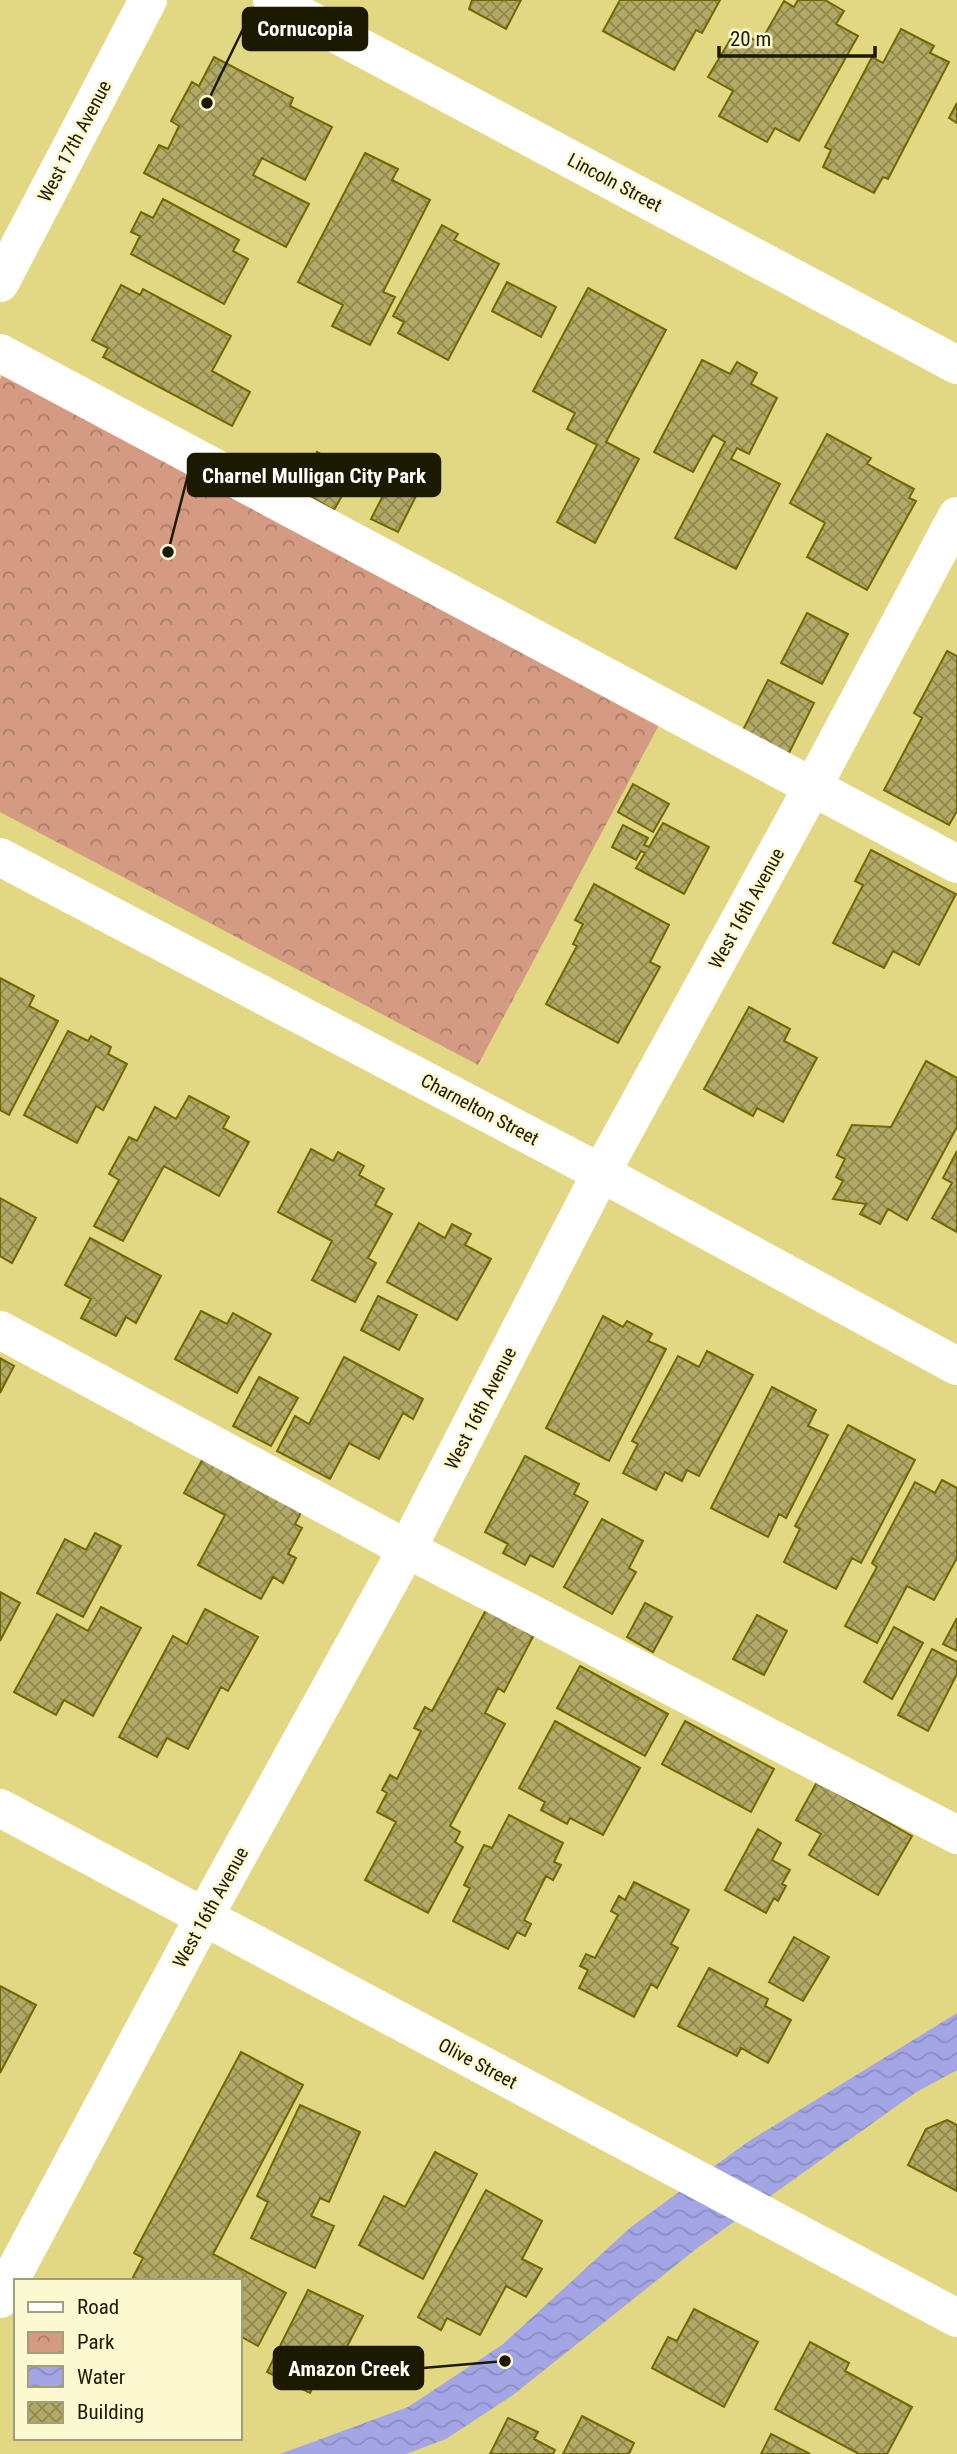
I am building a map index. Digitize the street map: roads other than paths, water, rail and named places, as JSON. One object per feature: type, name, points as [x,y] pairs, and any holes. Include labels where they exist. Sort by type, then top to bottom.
[{"type":"street","name":"West 17th Avenue","points":[[0,283],[148,0]]},
{"type":"street","name":"Lincoln Street","points":[[272,0],[957,365]]},
{"type":"street","points":[[0,353],[957,864]]},
{"type":"street","name":"West 16th Avenue","points":[[0,2299],[204,1917],[407,1549],[601,1173],[957,516]]},
{"type":"street","name":"Charnelton Street","points":[[0,857],[601,1173],[957,1366]]},
{"type":"street","points":[[0,1330],[407,1549],[957,1835]]},
{"type":"street","name":"Olive Street","points":[[0,1808],[957,2318]]},
{"type":"water","points":[[957,2013],[957,2070],[915,2093],[696,2249],[513,2395],[446,2439],[406,2454],[280,2454],[408,2407],[502,2345],[631,2227],[749,2141]]},
{"type":"place","name":"Cornucopia","points":[[207,103]]},
{"type":"place","name":"Charnel Mulligan City Park","points":[[168,552]]},
{"type":"place","name":"Amazon Creek","points":[[505,2361]]}]
